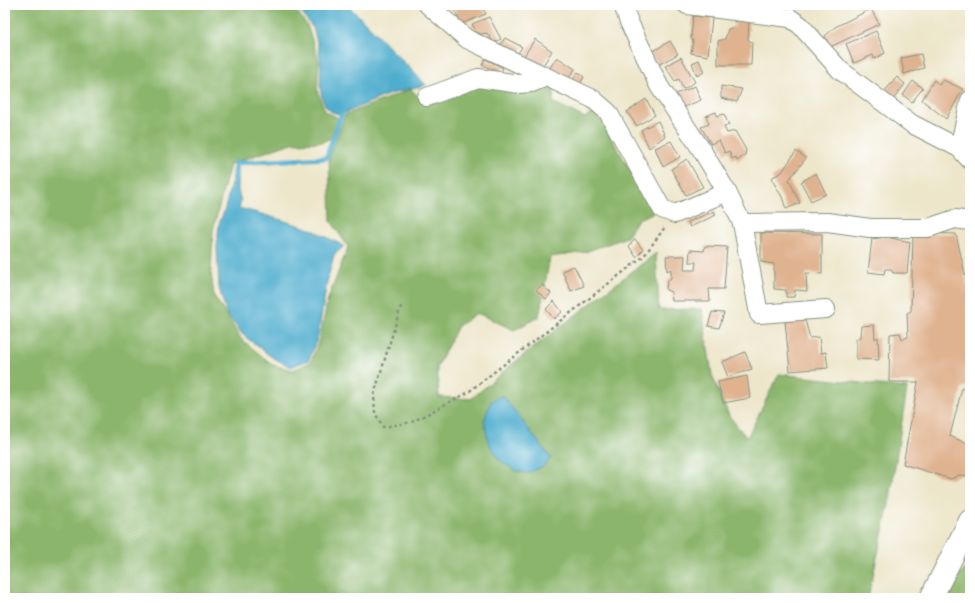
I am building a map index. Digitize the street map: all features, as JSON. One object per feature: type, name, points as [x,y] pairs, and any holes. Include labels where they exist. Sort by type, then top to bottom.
[{"type":"main road","points":[[931,598],[970,521]]},
{"type":"street","points":[[623,5],[629,22],[659,86],[701,149],[727,192],[742,223],[759,314],[826,309]]},
{"type":"street","points":[[687,5],[790,18],[800,25],[840,70],[912,124],[965,154],[970,100]]},
{"type":"street","points":[[432,6],[467,39],[593,99],[608,112],[662,209],[675,214],[727,192]]},
{"type":"street","points":[[427,97],[478,78],[519,84],[532,83],[546,77]]},
{"type":"street","points":[[742,223],[828,222],[870,228],[928,228],[955,219],[970,221]]},
{"type":"path","points":[[402,306],[374,395],[375,414],[383,427],[412,422],[467,394],[644,256],[675,214]]},
{"type":"green space","points":[[5,5],[288,5],[295,9],[307,25],[319,61],[317,90],[325,111],[338,118],[331,138],[322,142],[292,143],[230,164],[213,230],[211,272],[214,296],[242,340],[273,365],[293,370],[311,362],[320,337],[328,299],[348,247],[331,221],[329,157],[345,115],[411,89],[425,104],[480,86],[508,89],[554,90],[553,102],[585,118],[593,112],[602,119],[610,136],[655,212],[638,219],[627,237],[585,252],[550,257],[539,317],[514,330],[477,313],[458,326],[437,367],[439,397],[471,399],[521,357],[656,253],[659,310],[702,309],[712,375],[729,416],[747,438],[779,374],[907,388],[890,499],[868,598],[5,598]]},
{"type":"green space","points":[[970,566],[970,598],[946,598],[966,568]]},
{"type":"water","points":[[330,5],[346,7],[352,10],[426,85],[387,95],[345,113],[339,114],[332,112],[326,107],[322,98],[320,87],[321,64],[318,45],[313,28],[298,8]]},
{"type":"water","points":[[235,168],[238,168],[238,191],[241,201],[239,208],[311,229],[344,246],[334,255],[327,282],[318,336],[309,360],[291,367],[273,358],[243,335],[227,315],[219,288],[217,247],[219,223],[224,212]]},
{"type":"water","points":[[502,395],[551,458],[544,466],[528,473],[516,471],[499,460],[488,442],[484,420],[491,401]]},
{"type":"building","points":[[460,5],[481,5],[486,14],[461,24],[454,8]]},
{"type":"building","points":[[871,9],[879,24],[830,47],[825,36],[835,27]]},
{"type":"building","points":[[693,16],[712,18],[708,56],[691,53],[693,41],[691,38]]},
{"type":"building","points":[[489,17],[501,39],[494,43],[487,33],[481,34],[476,32],[472,24]]},
{"type":"building","points":[[734,20],[749,21],[748,40],[752,42],[751,65],[718,65],[718,41],[725,39],[728,29],[735,27]]},
{"type":"building","points":[[876,31],[885,53],[874,59],[873,55],[854,63],[846,44]]},
{"type":"building","points":[[505,38],[522,47],[517,55],[500,45]]},
{"type":"building","points":[[535,39],[552,51],[542,67],[524,56]]},
{"type":"building","points":[[670,41],[678,54],[658,65],[650,53]]},
{"type":"building","points":[[921,54],[924,68],[904,74],[901,58]]},
{"type":"building","points":[[557,57],[575,69],[567,81],[549,69]]},
{"type":"building","points":[[681,57],[695,82],[683,89],[679,79],[675,81],[665,66]]},
{"type":"building","points":[[485,59],[503,68],[500,73],[482,65]]},
{"type":"building","points":[[699,60],[704,72],[697,76],[692,63]]},
{"type":"building","points":[[578,72],[584,77],[578,87],[572,81]]},
{"type":"building","points":[[897,77],[905,84],[893,100],[884,92]]},
{"type":"building","points":[[934,80],[939,85],[943,80],[963,89],[946,119],[922,100]]},
{"type":"building","points":[[913,81],[923,88],[912,102],[903,95]]},
{"type":"building","points":[[695,86],[701,100],[682,108],[676,94]]},
{"type":"building","points":[[721,86],[742,89],[737,102],[721,98]]},
{"type":"building","points":[[646,99],[655,115],[637,126],[627,112]]},
{"type":"building","points":[[716,112],[717,116],[724,114],[729,125],[724,127],[727,133],[735,131],[746,150],[745,155],[737,161],[736,157],[732,159],[729,151],[725,153],[719,140],[711,144],[701,127],[709,124],[706,116]]},
{"type":"building","points":[[658,121],[665,136],[649,148],[641,130]]},
{"type":"building","points":[[671,141],[680,157],[663,167],[655,148]]},
{"type":"building","points":[[796,151],[806,158],[789,180],[800,203],[786,209],[782,197],[771,178],[782,172]]},
{"type":"building","points":[[687,159],[703,187],[686,195],[671,169]]},
{"type":"building","points":[[816,173],[826,194],[811,201],[801,182]]},
{"type":"building","points":[[714,211],[716,215],[690,227],[688,222]]},
{"type":"building","points":[[761,233],[822,234],[822,274],[806,273],[807,291],[795,290],[794,297],[786,297],[786,290],[774,289],[774,264],[761,262]]},
{"type":"building","points":[[913,233],[956,234],[970,296],[970,385],[962,388],[950,436],[970,445],[970,476],[959,475],[951,479],[903,464],[918,382],[889,382],[890,334],[900,333],[902,339],[908,337],[907,313],[911,311]]},
{"type":"building","points":[[886,237],[910,242],[907,273],[893,273],[891,269],[885,269],[884,274],[868,272],[872,239]]},
{"type":"building","points":[[635,239],[643,250],[636,257],[629,246]]},
{"type":"building","points":[[705,246],[727,247],[724,289],[709,289],[710,301],[672,301],[671,292],[666,290],[667,281],[671,278],[671,269],[667,271],[666,256],[685,256],[684,270],[695,270],[696,262],[689,262],[690,250],[704,251]]},
{"type":"building","points":[[574,266],[584,286],[571,291],[562,271]]},
{"type":"building","points":[[542,285],[551,293],[546,299],[536,290]]},
{"type":"building","points":[[554,301],[562,312],[554,319],[546,309]]},
{"type":"building","points":[[712,312],[724,313],[719,328],[708,326]]},
{"type":"building","points":[[805,320],[810,338],[819,337],[821,353],[826,352],[828,368],[790,371],[785,321]]},
{"type":"building","points":[[874,325],[875,339],[878,337],[879,360],[856,359],[856,339],[860,337],[861,326]]},
{"type":"building","points":[[745,352],[752,369],[728,377],[722,362]]},
{"type":"building","points":[[747,376],[750,398],[723,403],[718,382]]},
{"type":"waterway","points":[[235,174],[235,163],[326,158],[343,110]]}]
